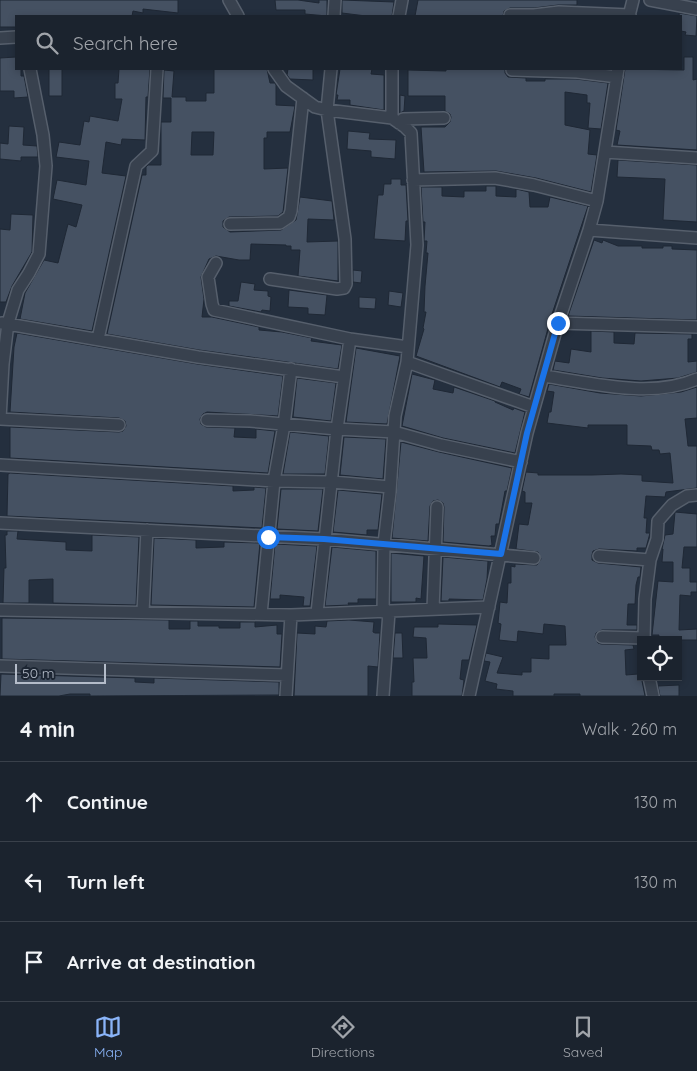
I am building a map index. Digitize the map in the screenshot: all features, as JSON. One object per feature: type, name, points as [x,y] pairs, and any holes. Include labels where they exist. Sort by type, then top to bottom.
[{"type":"street","points":[[229,0],[237,15]]},
{"type":"street","points":[[334,15],[335,0]]},
{"type":"street","points":[[399,15],[402,0]]},
{"type":"street","points":[[629,15],[633,0]]},
{"type":"street","points":[[650,0],[697,9]]},
{"type":"street","points":[[510,15],[559,12],[612,15]]},
{"type":"street","points":[[0,38],[15,37]]},
{"type":"street","points":[[30,70],[43,135],[46,166],[39,254],[18,290],[4,323],[0,419],[119,425]]},
{"type":"street","points":[[98,339],[136,166],[152,151],[158,70]]},
{"type":"street","points":[[275,70],[286,86],[315,106],[327,110],[396,121],[403,119],[444,118]]},
{"type":"street","points":[[270,279],[338,289],[344,288],[346,284],[345,239],[327,110],[330,70]]},
{"type":"street","points":[[383,696],[386,612],[384,544],[390,487],[394,416],[407,362],[417,245],[411,134],[396,121],[392,70]]},
{"type":"street","points":[[469,696],[534,407],[558,323],[597,201],[618,73],[512,70]]},
{"type":"street","points":[[230,224],[280,223],[289,217],[303,98]]},
{"type":"street","points":[[605,152],[697,158]]},
{"type":"street","points":[[413,180],[495,178],[534,185],[597,201]]},
{"type":"street","points":[[589,230],[697,238]]},
{"type":"street","points":[[216,263],[208,277],[214,310],[350,339],[408,347]]},
{"type":"street","points":[[4,323],[198,357],[344,377]]},
{"type":"street","points":[[558,323],[697,327]]},
{"type":"street","points":[[317,613],[336,429],[350,339]]},
{"type":"street","points":[[407,362],[534,407]]},
{"type":"street","points":[[260,614],[274,481],[291,369]]},
{"type":"street","points":[[544,376],[617,387],[652,388],[676,386],[697,379]]},
{"type":"street","points":[[207,420],[250,421],[394,432],[441,445],[521,462]]},
{"type":"street","points":[[0,465],[274,481],[332,482],[390,487]]},
{"type":"street","points":[[644,636],[645,599],[650,560],[657,539],[658,520],[672,505],[687,496],[697,495]]},
{"type":"street","points":[[433,609],[437,506]]},
{"type":"street","points":[[0,523],[324,539],[534,558]]},
{"type":"street","points":[[143,612],[146,530]]},
{"type":"street","points":[[600,556],[650,560]]},
{"type":"street","points":[[0,610],[291,615],[489,607]]},
{"type":"street","points":[[286,696],[291,615]]},
{"type":"street","points":[[602,637],[637,639]]},
{"type":"street","points":[[0,666],[287,675]]},
{"type":"street","points":[[650,681],[653,696]]},
{"type":"building","points":[[0,0],[178,0],[178,13],[143,9],[143,13],[133,11],[132,15],[15,15],[15,27],[0,27]]},
{"type":"building","points":[[275,0],[298,0],[319,3],[319,0],[327,0],[327,15],[305,14],[305,10],[276,10]]},
{"type":"building","points":[[342,0],[394,2],[392,15],[342,13]]},
{"type":"building","points":[[418,0],[577,0],[577,5],[510,8],[504,11],[503,15],[415,15]]},
{"type":"building","points":[[679,13],[697,16],[696,36],[685,35],[686,32],[682,31],[682,15],[679,15]]},
{"type":"building","points":[[15,57],[15,70],[21,70],[21,76],[24,76],[28,97],[14,98],[14,91],[0,91],[0,58]]},
{"type":"building","points":[[684,57],[693,57],[693,80],[697,79],[697,150],[617,145],[620,131],[616,130],[625,70],[684,70]]},
{"type":"building","points":[[49,70],[62,70],[62,96],[49,96]]},
{"type":"building","points":[[119,70],[150,70],[148,97],[146,97],[145,140],[122,139],[121,145],[106,142],[102,173],[126,176],[92,331],[20,319],[25,293],[44,260],[58,263],[68,224],[76,227],[82,205],[53,199],[57,180],[86,185],[89,161],[56,157],[59,142],[80,145],[84,121],[89,122],[90,116],[118,121],[122,99],[115,99],[115,83],[118,83]]},
{"type":"building","points":[[164,70],[174,71],[172,97],[186,97],[186,101],[206,101],[206,93],[214,93],[214,70],[267,70],[270,83],[275,83],[276,85],[276,105],[295,106],[290,132],[267,132],[267,138],[264,138],[264,169],[288,168],[283,212],[278,216],[229,217],[223,221],[223,227],[230,232],[281,230],[296,220],[300,197],[332,201],[334,220],[308,219],[307,242],[338,241],[338,281],[298,276],[300,250],[291,250],[291,246],[251,244],[250,260],[216,256],[209,259],[201,277],[204,299],[202,317],[212,317],[259,327],[259,330],[312,338],[311,341],[342,345],[338,369],[199,350],[107,334],[142,175],[146,175],[146,167],[148,165],[161,165],[161,122],[171,122],[171,98],[163,98]],"holes":[[[192,132],[214,132],[213,155],[191,155]]]},
{"type":"building","points":[[288,70],[313,70],[313,80],[290,79],[287,75]]},
{"type":"building","points":[[340,70],[372,70],[371,74],[384,75],[384,110],[350,105],[350,100],[337,100],[338,95],[336,95]]},
{"type":"building","points":[[408,70],[505,70],[508,77],[526,78],[526,81],[576,79],[608,83],[601,129],[588,128],[590,103],[587,103],[587,95],[565,92],[565,125],[590,130],[588,154],[597,155],[591,192],[536,178],[496,171],[424,172],[421,127],[445,127],[450,122],[451,117],[445,111],[445,96],[408,96]]},
{"type":"building","points":[[400,95],[405,96],[404,111],[400,113]]},
{"type":"building","points":[[9,126],[24,127],[23,145],[37,146],[38,157],[21,157],[21,161],[0,159],[0,143],[8,144]]},
{"type":"building","points":[[348,131],[370,133],[369,139],[396,140],[395,159],[371,157],[371,151],[347,149]]},
{"type":"building","points":[[618,160],[697,165],[697,222],[663,220],[665,179],[617,177]]},
{"type":"building","points":[[391,179],[401,179],[401,185],[406,185],[408,221],[406,221],[405,241],[374,239],[378,195],[383,195],[384,184],[391,184]]},
{"type":"building","points":[[486,186],[496,186],[496,196],[516,197],[516,189],[529,192],[530,207],[548,207],[550,197],[588,206],[552,314],[529,397],[519,394],[521,389],[502,382],[500,387],[416,356],[424,329],[426,312],[424,312],[428,253],[426,253],[427,241],[424,241],[425,222],[423,222],[421,187],[442,187],[442,196],[464,197],[464,191],[486,191]]},
{"type":"building","points":[[11,214],[33,215],[32,252],[12,286],[6,302],[0,302],[0,229],[10,230]]},
{"type":"building","points":[[594,240],[602,243],[603,240],[618,246],[663,248],[663,246],[672,246],[672,249],[697,250],[697,320],[568,316]]},
{"type":"building","points":[[353,270],[362,271],[361,283],[353,282]]},
{"type":"building","points":[[241,282],[255,284],[254,290],[268,291],[268,296],[271,297],[270,311],[262,310],[261,312],[229,306],[229,301],[238,301]]},
{"type":"building","points":[[289,290],[327,295],[325,315],[308,314],[308,308],[288,307]]},
{"type":"building","points":[[389,291],[403,293],[401,307],[388,305]]},
{"type":"building","points":[[359,297],[376,298],[375,309],[359,308]]},
{"type":"building","points":[[591,331],[614,332],[614,343],[634,344],[635,333],[692,334],[692,339],[688,339],[688,362],[697,361],[697,372],[678,378],[641,381],[602,378],[553,370],[555,361],[569,363],[571,349],[591,352]]},
{"type":"building","points":[[17,333],[197,364],[283,376],[278,416],[207,412],[200,419],[201,424],[206,427],[235,428],[234,437],[256,438],[256,429],[275,431],[268,473],[10,458],[10,427],[119,432],[123,431],[126,426],[125,421],[119,418],[10,412],[14,347]]},
{"type":"building","points":[[356,348],[400,356],[387,424],[346,422]]},
{"type":"building","points":[[412,374],[435,380],[433,389],[453,393],[454,387],[495,401],[513,410],[514,408],[525,412],[515,453],[443,438],[402,426]]},
{"type":"building","points":[[297,378],[336,383],[331,421],[293,417]]},
{"type":"building","points":[[549,384],[600,393],[641,396],[681,392],[697,387],[697,418],[685,419],[688,446],[697,446],[697,488],[666,492],[665,497],[646,496],[644,518],[647,518],[646,533],[650,533],[646,548],[637,548],[637,551],[599,549],[593,551],[592,555],[592,560],[598,563],[641,567],[640,577],[638,577],[636,585],[635,604],[628,604],[627,625],[637,625],[637,630],[602,630],[596,633],[595,637],[598,643],[601,644],[633,645],[634,649],[625,650],[626,675],[637,674],[637,681],[642,681],[645,696],[554,694],[554,696],[513,696],[513,691],[496,689],[497,684],[485,681],[490,662],[484,661],[486,653],[503,657],[497,673],[522,675],[522,672],[531,672],[531,658],[549,659],[549,645],[566,645],[565,626],[544,624],[543,634],[518,631],[517,642],[499,640],[501,624],[498,623],[500,602],[507,603],[508,583],[511,583],[511,566],[515,567],[515,564],[537,565],[541,559],[538,552],[516,549],[519,524],[528,525],[532,503],[525,503],[525,492],[522,491],[526,472],[538,473],[538,475],[642,475],[642,481],[673,483],[670,453],[660,454],[659,450],[652,450],[651,446],[627,445],[627,425],[588,425],[588,428],[547,423],[554,392],[547,391]]},
{"type":"building","points":[[290,432],[329,436],[325,474],[283,474]]},
{"type":"building","points":[[344,437],[386,439],[383,479],[340,475]]},
{"type":"building","points":[[401,442],[512,468],[507,491],[505,491],[499,524],[496,524],[495,536],[491,536],[492,545],[443,542],[444,507],[443,503],[438,500],[433,501],[430,506],[428,541],[392,538]]},
{"type":"building","points":[[8,474],[233,486],[233,491],[254,490],[254,487],[266,488],[262,528],[7,516]]},
{"type":"building","points":[[281,489],[323,489],[318,531],[277,529]]},
{"type":"building","points":[[338,490],[382,494],[378,530],[367,530],[367,535],[333,532]]},
{"type":"building","points":[[675,512],[697,514],[697,547],[684,547],[682,568],[690,568],[690,582],[697,582],[697,592],[691,592],[691,596],[680,595],[679,630],[697,629],[697,640],[682,640],[682,636],[652,635],[658,581],[673,582],[673,562],[662,562],[662,549],[665,535],[673,534]]},
{"type":"building","points":[[7,531],[18,531],[17,539],[66,542],[66,550],[92,551],[92,535],[139,537],[136,605],[53,603],[53,579],[29,580],[29,603],[3,603],[4,568],[6,568],[5,535],[7,535]]},
{"type":"building","points":[[154,538],[196,540],[196,548],[224,547],[224,542],[260,543],[254,607],[151,605]]},
{"type":"building","points":[[275,544],[317,546],[310,606],[303,606],[304,597],[280,595],[280,599],[270,599]]},
{"type":"building","points":[[332,547],[376,551],[376,599],[358,599],[358,603],[348,603],[349,605],[325,606]]},
{"type":"building","points":[[391,553],[424,556],[421,599],[416,598],[416,602],[391,602]]},
{"type":"building","points":[[443,557],[488,561],[483,600],[449,599],[449,601],[441,601]]},
{"type":"building","points":[[2,618],[169,620],[169,629],[190,629],[190,621],[198,621],[198,626],[219,626],[219,628],[240,628],[240,622],[255,622],[255,627],[277,625],[277,634],[282,634],[280,667],[2,659]]},
{"type":"building","points":[[327,621],[374,622],[373,632],[380,633],[378,667],[368,666],[368,696],[294,696],[297,633],[315,634],[315,626],[326,627]]},
{"type":"building","points":[[438,624],[477,625],[469,660],[462,660],[460,679],[464,680],[462,696],[412,696],[412,682],[414,682],[413,658],[427,658],[426,638],[413,637],[414,627],[438,627]]},
{"type":"building","points":[[395,633],[402,633],[403,658],[393,658]]},
{"type":"building","points":[[1,674],[135,678],[135,682],[154,683],[154,678],[279,682],[279,695],[90,696],[90,694],[70,694],[59,696],[0,696]]},
{"type":"building","points":[[679,685],[679,696],[660,696],[658,686]]},
{"type":"route","points":[[268,537],[324,539],[501,554],[527,433],[558,323]]}]
